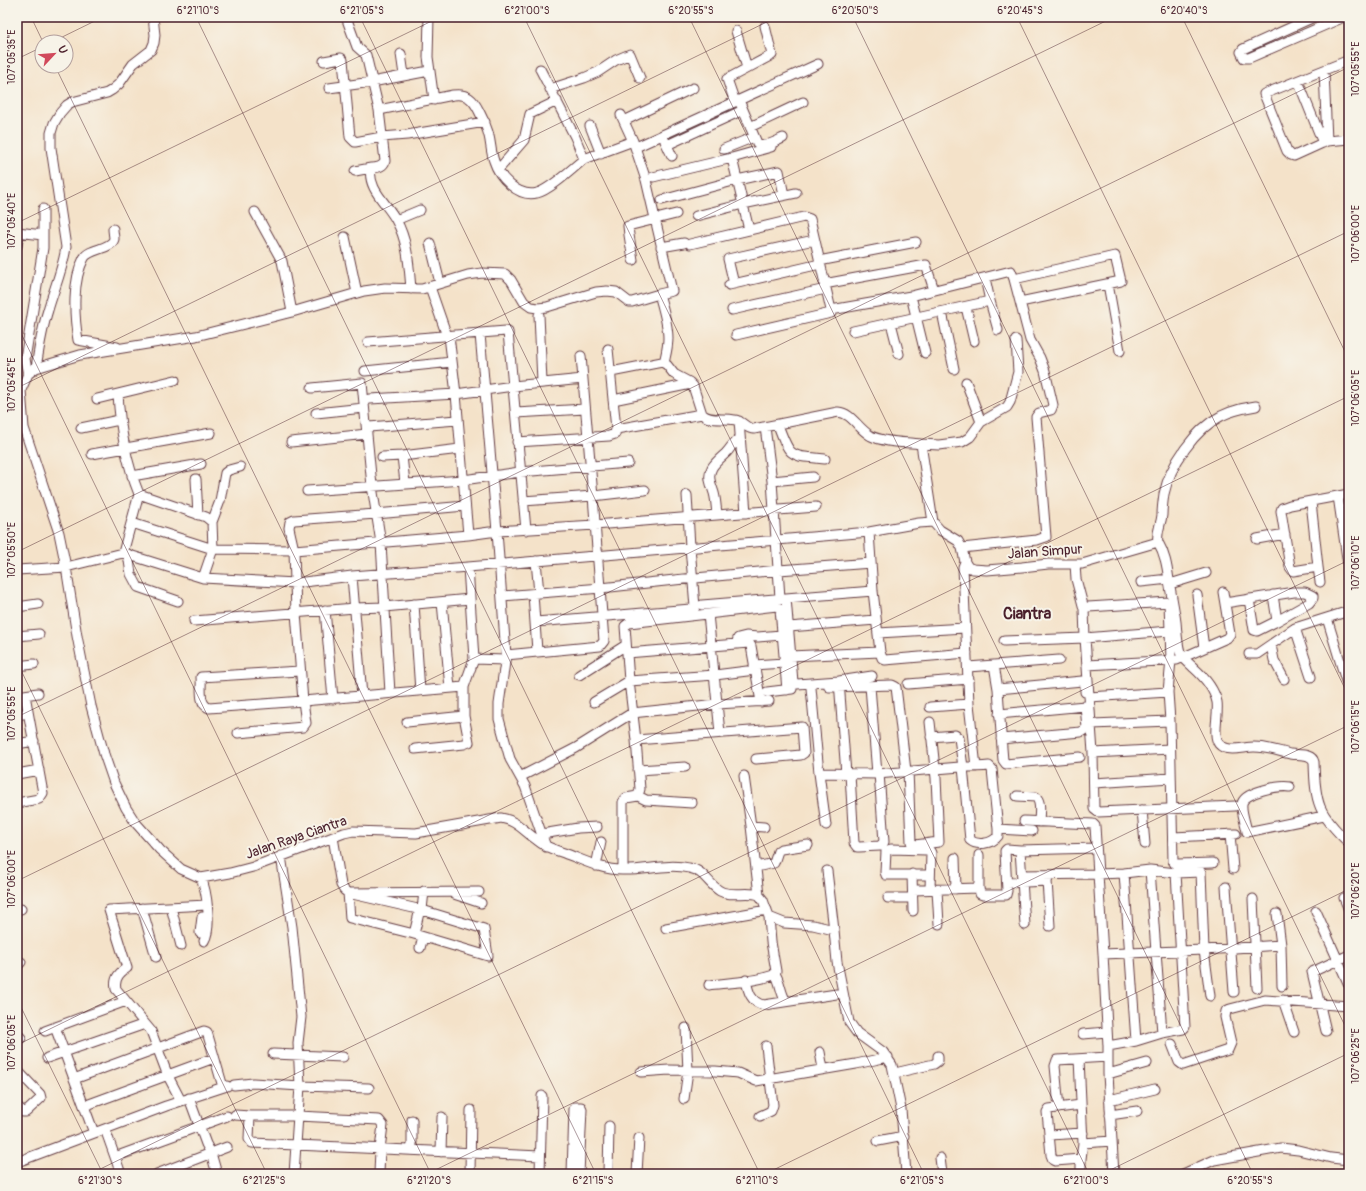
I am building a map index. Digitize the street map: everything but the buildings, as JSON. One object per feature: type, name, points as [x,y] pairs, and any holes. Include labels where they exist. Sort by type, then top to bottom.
[{"type":"street","points":[[36,368],[40,337],[64,260],[66,247],[51,148],[51,133],[54,123],[60,113],[72,102],[107,93],[119,84],[133,64],[148,54],[153,47],[155,35],[153,17]]},
{"type":"street","points":[[346,17],[357,47],[366,55],[379,110],[385,162],[378,167],[355,171]]},
{"type":"street","points":[[429,17],[428,57],[434,100]]},
{"type":"street","points":[[1314,17],[1243,49],[1241,52],[1244,58],[1249,58],[1344,17]]},
{"type":"street","points":[[765,26],[772,55],[727,79],[737,101],[743,110],[757,143],[762,145],[783,138]]},
{"type":"street","points":[[736,31],[746,68]]},
{"type":"street","points":[[401,54],[404,75]]},
{"type":"street","points":[[550,89],[598,72],[616,60],[630,54],[640,78]]},
{"type":"street","points":[[324,61],[342,59],[351,139],[356,142],[485,122]]},
{"type":"street","points":[[1349,60],[1264,94],[1287,151],[1291,155],[1294,156],[1325,142],[1349,139]]},
{"type":"street","points":[[587,158],[662,134],[818,64]]},
{"type":"street","points":[[379,110],[460,94],[465,95],[474,101],[485,122],[492,156],[498,170],[513,187],[526,193],[538,193],[584,159],[557,101],[540,69]]},
{"type":"street","points":[[329,88],[372,82],[429,71]]},
{"type":"street","points":[[1324,71],[1325,142]]},
{"type":"street","points":[[1298,81],[1325,142]]},
{"type":"street","points":[[202,937],[202,914],[204,905],[203,885],[201,878],[181,869],[146,836],[135,822],[119,795],[104,754],[91,706],[59,533],[20,428],[21,390],[28,374],[36,368],[80,355],[196,336],[292,312],[356,293],[385,288],[422,289],[468,275],[482,273],[504,274],[511,280],[524,302],[531,307],[538,308],[596,292],[613,291],[620,294],[626,300],[632,302],[672,291],[646,180],[634,144],[623,118],[694,88]]},
{"type":"street","points":[[498,170],[524,140],[530,114],[557,101]]},
{"type":"street","points":[[750,127],[803,102]]},
{"type":"street","points":[[667,145],[743,110]]},
{"type":"street","points":[[590,126],[600,154]]},
{"type":"street","points":[[662,134],[672,156]]},
{"type":"street","points":[[724,148],[754,138]]},
{"type":"street","points":[[653,177],[732,158],[770,147]]},
{"type":"street","points":[[732,158],[749,230]]},
{"type":"street","points":[[371,168],[371,182],[396,220],[403,235],[407,253],[411,289]]},
{"type":"street","points":[[662,200],[737,180],[779,171],[784,195]]},
{"type":"street","points":[[696,216],[796,193]]},
{"type":"street","points":[[28,374],[25,359],[43,248],[43,209]]},
{"type":"street","points":[[396,220],[420,210]]},
{"type":"street","points":[[255,212],[282,261],[292,312]]},
{"type":"street","points":[[634,260],[628,228],[630,225],[676,214]]},
{"type":"street","points":[[661,247],[749,230],[804,217],[810,219],[831,310]]},
{"type":"street","points":[[113,229],[114,237],[112,241],[100,249],[86,255],[81,264],[76,281],[76,329],[78,340],[122,348]]},
{"type":"street","points":[[17,246],[18,232],[43,235]]},
{"type":"street","points":[[345,237],[356,293]]},
{"type":"street","points":[[814,240],[728,259],[731,284],[819,262],[916,242]]},
{"type":"street","points":[[430,243],[440,283]]},
{"type":"street","points":[[1014,278],[1115,256],[1121,281],[1020,302]]},
{"type":"street","points":[[732,310],[825,287],[926,265],[934,290]]},
{"type":"street","points":[[736,335],[831,313],[831,310],[911,296],[1011,271],[1030,340],[1040,358],[1053,405],[1051,410],[1039,413],[1036,417],[1046,537],[1044,539],[1037,540],[962,548]]},
{"type":"street","points":[[985,278],[998,330]]},
{"type":"street","points":[[1108,284],[1120,351]]},
{"type":"street","points":[[430,287],[448,336],[452,362],[468,536]]},
{"type":"street","points":[[659,294],[664,310],[668,336],[667,351],[664,363]]},
{"type":"street","points":[[911,296],[925,353]]},
{"type":"street","points":[[853,331],[990,301]]},
{"type":"street","points":[[966,307],[974,341]]},
{"type":"street","points":[[942,312],[954,369]]},
{"type":"street","points":[[539,315],[542,382]]},
{"type":"street","points":[[891,323],[899,354]]},
{"type":"street","points":[[368,342],[508,332],[526,530]]},
{"type":"street","points":[[480,334],[502,596],[505,657],[499,704],[499,719],[510,759],[514,769],[525,786],[546,847]]},
{"type":"street","points":[[611,372],[662,362],[674,374],[694,387],[702,414],[707,418],[723,418],[739,421],[750,429],[778,425],[841,412],[848,415],[863,431],[874,437],[886,440],[939,445],[962,442],[970,437],[981,422],[1009,405],[1018,372],[1016,340]]},
{"type":"street","points":[[517,442],[615,434],[616,429],[608,349]]},
{"type":"street","points":[[474,659],[505,657],[537,651],[601,645],[604,641],[594,496],[581,356]]},
{"type":"street","points":[[365,371],[452,362]]},
{"type":"street","points":[[370,399],[456,394],[542,382],[583,379]]},
{"type":"street","points":[[97,399],[175,380]]},
{"type":"street","points":[[966,382],[981,422]]},
{"type":"street","points":[[312,388],[362,383],[368,431],[372,486],[381,543],[390,693]]},
{"type":"street","points":[[613,400],[691,384]]},
{"type":"street","points":[[118,394],[119,420],[132,476],[139,494],[125,554],[131,574],[138,587],[178,601]]},
{"type":"street","points":[[1256,406],[1239,409],[1216,418],[1201,430],[1188,445],[1171,474],[1164,492],[1162,518],[1157,532],[1158,542],[1165,554],[1167,563],[1169,582],[1174,602],[1178,642],[1183,658],[1201,674],[1214,694],[1217,702],[1218,716],[1216,738],[1220,745],[1229,748],[1270,748],[1312,758],[1314,762],[1315,793],[1324,816],[1329,823],[1348,841]]},
{"type":"street","points":[[316,413],[364,408]]},
{"type":"street","points":[[516,413],[585,409]]},
{"type":"street","points":[[616,429],[702,414]]},
{"type":"street","points":[[81,428],[119,420]]},
{"type":"street","points":[[291,442],[457,420]]},
{"type":"street","points":[[739,421],[746,513]]},
{"type":"street","points":[[778,425],[785,445],[792,454],[825,459]]},
{"type":"street","points":[[765,427],[772,482],[779,570],[783,598],[785,630],[784,663],[787,690]]},
{"type":"street","points":[[92,454],[211,433]]},
{"type":"street","points":[[717,514],[714,492],[710,484],[709,474],[716,461],[727,452],[732,444],[740,438]]},
{"type":"street","points":[[921,444],[932,522],[940,530],[955,539],[962,548],[965,562],[963,567],[969,704],[976,767]]},
{"type":"street","points":[[382,457],[460,449]]},
{"type":"street","points":[[402,456],[404,483]]},
{"type":"street","points":[[307,491],[463,480],[520,472],[628,463]]},
{"type":"street","points":[[132,476],[201,464]]},
{"type":"street","points":[[203,578],[212,549],[212,522],[220,501],[225,473],[229,470],[240,468]]},
{"type":"street","points":[[772,482],[813,477]]},
{"type":"street","points":[[196,479],[198,515]]},
{"type":"street","points":[[523,501],[594,496],[645,490]]},
{"type":"street","points":[[139,494],[207,517],[212,522]]},
{"type":"street","points":[[1318,567],[1296,571],[1291,570],[1282,508],[1349,494]]},
{"type":"street","points":[[536,622],[694,608],[696,606],[690,547],[687,495]]},
{"type":"street","points":[[1338,496],[1349,572]]},
{"type":"street","points":[[1311,502],[1320,582]]},
{"type":"street","points":[[238,733],[303,727],[306,723],[300,671],[294,550],[289,528],[292,520],[465,506]]},
{"type":"street","points":[[132,522],[212,549],[294,550],[468,536],[497,531],[595,525],[816,507]]},
{"type":"street","points":[[17,570],[66,567],[125,554],[203,578],[296,583],[352,576],[869,532],[932,522]]},
{"type":"street","points":[[869,532],[873,591],[882,658],[885,660],[967,653]]},
{"type":"street","points":[[1257,539],[1285,534]]},
{"type":"street","name":"Jalan Simpur","points":[[965,562],[970,568],[987,570],[1022,568],[1048,564],[1087,563],[1158,542]]},
{"type":"street","points":[[536,561],[537,651]]},
{"type":"street","points":[[502,596],[601,588],[779,570],[871,563]]},
{"type":"street","points":[[1075,564],[1076,579],[1084,608],[1092,724],[1094,782],[1093,806],[1096,812],[1235,806]]},
{"type":"street","points":[[414,749],[468,743],[469,740],[464,716],[464,687],[474,659],[468,567]]},
{"type":"street","points":[[1141,582],[1169,582],[1206,573]]},
{"type":"street","points":[[352,576],[362,696]]},
{"type":"street","points":[[702,605],[873,591]]},
{"type":"street","points":[[1087,665],[1183,658],[1227,638],[1230,635],[1223,592]]},
{"type":"street","points":[[1225,603],[1249,599],[1273,595],[1302,592],[1310,594],[1313,598],[1309,603],[1257,632],[1255,631],[1249,599]]},
{"type":"street","points":[[1197,595],[1204,648]]},
{"type":"street","points":[[1273,595],[1277,621]]},
{"type":"street","points":[[194,621],[470,599]]},
{"type":"street","points":[[442,602],[450,688]]},
{"type":"street","points":[[1084,608],[1169,602],[1171,660],[1168,692],[1173,861],[1175,864],[1213,863]]},
{"type":"street","points":[[17,608],[38,604]]},
{"type":"street","points":[[414,604],[420,691]]},
{"type":"street","points":[[638,796],[640,787],[625,627],[628,624],[776,605],[780,610],[785,630],[790,656],[792,680],[796,684],[870,686],[892,685],[897,688],[907,771],[910,840],[912,844],[915,845],[937,843],[940,841],[930,722]]},
{"type":"street","points":[[325,610],[333,699]]},
{"type":"street","points":[[1274,660],[1253,654],[1271,645],[1295,628],[1349,612]]},
{"type":"street","points":[[708,614],[720,734]]},
{"type":"street","points":[[1327,618],[1346,681]]},
{"type":"street","points":[[737,644],[737,639],[746,636],[758,638],[785,630],[876,620]]},
{"type":"street","points":[[878,633],[965,628]]},
{"type":"street","points":[[1295,628],[1312,677]]},
{"type":"street","points":[[1004,641],[1085,638],[1169,630]]},
{"type":"street","points":[[17,636],[39,634]]},
{"type":"street","points":[[579,675],[627,649],[747,643],[750,644],[754,668],[766,698]]},
{"type":"street","points":[[1271,645],[1274,660],[1284,679]]},
{"type":"street","points":[[790,656],[880,652]]},
{"type":"street","points":[[968,667],[1059,660]]},
{"type":"street","points":[[594,702],[629,681],[715,675],[784,663]]},
{"type":"street","points":[[17,666],[34,664]]},
{"type":"street","points":[[994,665],[998,689],[1003,760],[1007,764],[1080,757]]},
{"type":"street","points":[[300,671],[201,677],[202,701],[204,705],[209,708],[333,699],[464,687]]},
{"type":"street","points":[[520,777],[576,748],[632,713],[766,698],[787,690],[839,684],[872,676]]},
{"type":"street","points":[[908,684],[968,679]]},
{"type":"street","points":[[998,689],[1082,681],[1085,684],[1087,727],[1084,731],[1001,739]]},
{"type":"street","points":[[839,684],[854,843],[859,847],[880,846],[884,842],[870,686]]},
{"type":"street","points":[[811,688],[819,773],[826,825]]},
{"type":"street","points":[[1089,696],[1168,692]]},
{"type":"street","points":[[17,803],[39,799],[43,795],[28,713],[21,695],[38,693]]},
{"type":"street","points":[[930,707],[969,704]]},
{"type":"street","points":[[999,714],[1085,706]]},
{"type":"street","points":[[17,715],[28,713]]},
{"type":"street","points":[[406,722],[464,716]]},
{"type":"street","points":[[1092,724],[1170,721]]},
{"type":"street","points":[[636,740],[802,727],[804,753],[801,755],[756,759]]},
{"type":"street","points":[[819,773],[878,773],[963,767],[989,766],[992,768],[998,829],[997,838],[993,841],[984,843],[970,841],[963,767],[960,740],[958,736],[931,737]]},
{"type":"street","points":[[17,744],[34,741]]},
{"type":"street","points":[[1093,753],[1170,749]]},
{"type":"street","points":[[638,770],[685,767]]},
{"type":"street","points":[[17,774],[39,770]]},
{"type":"street","points":[[744,776],[760,895],[768,913],[776,972],[775,974],[779,979],[782,994],[786,1001]]},
{"type":"street","points":[[1094,782],[1171,778]]},
{"type":"street","points":[[1290,787],[1286,786],[1264,790],[1246,796],[1242,805],[1247,832],[1324,816]]},
{"type":"street","points":[[623,870],[623,802],[626,798],[638,796],[646,800],[692,803]]},
{"type":"street","points":[[1017,796],[1037,798],[1039,802],[1039,822]]},
{"type":"street","points":[[1142,810],[1145,844]]},
{"type":"street","name":"Jalan Raya Ciantra","points":[[201,878],[236,872],[334,837],[344,832],[360,830],[416,833],[501,818],[507,819],[516,824],[546,847],[596,866],[623,870],[672,866],[690,868],[698,870],[720,891],[727,893],[750,893],[760,895]]},
{"type":"street","points":[[1024,822],[1089,823],[1095,826],[1104,954],[1109,1100],[1114,1174]]},
{"type":"street","points":[[751,826],[764,827]]},
{"type":"street","points":[[542,834],[578,828],[597,827]]},
{"type":"street","points":[[998,829],[1032,831]]},
{"type":"street","points":[[1173,838],[1233,834],[1233,869]]},
{"type":"street","points":[[334,837],[341,885],[344,890],[348,893],[421,910],[484,929],[488,956],[414,934],[350,918],[348,893]]},
{"type":"street","points":[[596,866],[601,842]]},
{"type":"street","points":[[756,867],[774,863],[778,851],[781,849],[808,845]]},
{"type":"street","points":[[979,855],[979,888],[981,894],[1004,895],[1007,894],[1005,850],[1096,848]]},
{"type":"street","points":[[930,875],[886,875],[884,872],[886,851],[891,849],[928,850],[931,853],[930,875],[939,924]]},
{"type":"street","points":[[1020,850],[1025,925]]},
{"type":"street","points":[[281,856],[292,928],[301,1017],[299,1036],[300,1086],[294,1174]]},
{"type":"street","points":[[955,858],[956,888]]},
{"type":"street","points":[[1007,883],[1022,879],[1150,870],[1176,873],[1201,872],[1204,950],[1210,996]]},
{"type":"street","points":[[1150,870],[1162,1033]]},
{"type":"street","points":[[827,871],[837,962],[849,1022],[852,1028],[862,1038],[883,1052],[888,1057],[892,1065],[895,1073],[901,1109],[906,1174]]},
{"type":"street","points":[[1124,873],[1136,1041]]},
{"type":"street","points":[[1108,1046],[1136,1041],[1162,1033],[1183,1029],[1185,1027],[1176,873]]},
{"type":"street","points":[[912,874],[913,912]]},
{"type":"street","points":[[1048,878],[1050,926]]},
{"type":"street","points":[[1226,887],[1234,992]]},
{"type":"street","points":[[888,898],[933,890],[979,888]]},
{"type":"street","points":[[348,893],[424,891],[479,892]]},
{"type":"street","points":[[414,934],[421,910],[424,891]]},
{"type":"street","points":[[446,891],[481,903]]},
{"type":"street","points":[[1344,898],[1349,910]]},
{"type":"street","points":[[1253,899],[1257,988]]},
{"type":"street","points":[[204,905],[109,910],[127,968],[117,976],[115,983],[116,990],[152,1031],[168,1076],[185,1099],[200,1126],[206,1144],[211,1153],[217,1174]]},
{"type":"street","points":[[171,907],[181,946]]},
{"type":"street","points":[[142,908],[156,957]]},
{"type":"street","points":[[1316,911],[1349,985]]},
{"type":"street","points":[[666,928],[768,913],[784,923],[813,925],[834,930]]},
{"type":"street","points":[[1277,914],[1281,945],[1282,986]]},
{"type":"street","points":[[420,948],[423,937]]},
{"type":"street","points":[[1104,954],[1204,950],[1256,945],[1281,945]]},
{"type":"street","points":[[1326,1031],[1318,1004],[1312,972],[1349,955]]},
{"type":"street","points":[[709,985],[775,974]]},
{"type":"street","points":[[746,980],[748,991],[753,998],[758,1003],[766,1005],[843,993]]},
{"type":"street","points":[[1172,1044],[1179,1062],[1183,1065],[1225,1051],[1230,1048],[1231,1043],[1225,1017],[1228,1009],[1265,1000],[1283,1000],[1349,1006]]},
{"type":"street","points":[[1283,1000],[1294,1032]]},
{"type":"street","points":[[45,1031],[126,1001]]},
{"type":"street","points":[[47,1058],[145,1024]]},
{"type":"street","points":[[55,1027],[94,1133]]},
{"type":"street","points":[[684,1099],[688,1071],[686,1028]]},
{"type":"street","points":[[74,1079],[204,1030],[207,1032],[214,1058],[228,1086]]},
{"type":"street","points":[[1083,1034],[1107,1032]]},
{"type":"street","points":[[760,1116],[770,1112],[773,1108],[766,1046]]},
{"type":"street","points":[[820,1052],[823,1070]]},
{"type":"street","points":[[273,1054],[343,1057]]},
{"type":"street","points":[[895,1073],[934,1064],[938,1061],[938,1056]]},
{"type":"street","points":[[641,1072],[669,1070],[730,1072],[741,1074],[754,1081],[770,1080],[888,1057]]},
{"type":"street","points":[[1058,1108],[1056,1062],[1059,1060],[1108,1057]]},
{"type":"street","points":[[84,1106],[214,1058]]},
{"type":"street","points":[[1079,1059],[1083,1138],[1081,1174]]},
{"type":"street","points":[[1108,1074],[1148,1063]]},
{"type":"street","points":[[17,1070],[40,1094],[41,1098],[26,1112],[23,1112],[17,1106]]},
{"type":"street","points":[[17,1162],[185,1099],[228,1086],[253,1083],[369,1088]]},
{"type":"street","points":[[1109,1100],[1155,1089]]},
{"type":"street","points":[[540,1174],[542,1096]]},
{"type":"street","points":[[1081,1105],[1049,1109],[1047,1112],[1051,1155],[1054,1161],[1081,1159]]},
{"type":"street","points":[[470,1174],[471,1110]]},
{"type":"street","points":[[1110,1115],[1137,1111]]},
{"type":"street","points":[[115,1157],[231,1116],[298,1116],[379,1120],[383,1125],[379,1174]]},
{"type":"street","points":[[250,1116],[249,1139],[252,1143],[540,1156]]},
{"type":"street","points":[[441,1152],[442,1116]]},
{"type":"street","points":[[412,1120],[412,1150]]},
{"type":"street","points":[[608,1174],[609,1126]]},
{"type":"street","points":[[572,1174],[577,1127],[579,1174]]},
{"type":"street","points":[[105,1129],[121,1174]]},
{"type":"street","points":[[1050,1135],[1112,1141]]},
{"type":"street","points":[[878,1141],[904,1136]]},
{"type":"street","points":[[638,1174],[639,1138]]},
{"type":"street","points":[[157,1174],[227,1147]]},
{"type":"street","points":[[1183,1174],[1218,1159],[1281,1148],[1349,1160]]},
{"type":"street","points":[[940,1158],[942,1174]]},
{"type":"district","name":"Ciantra","points":[[1027,613]]}]
